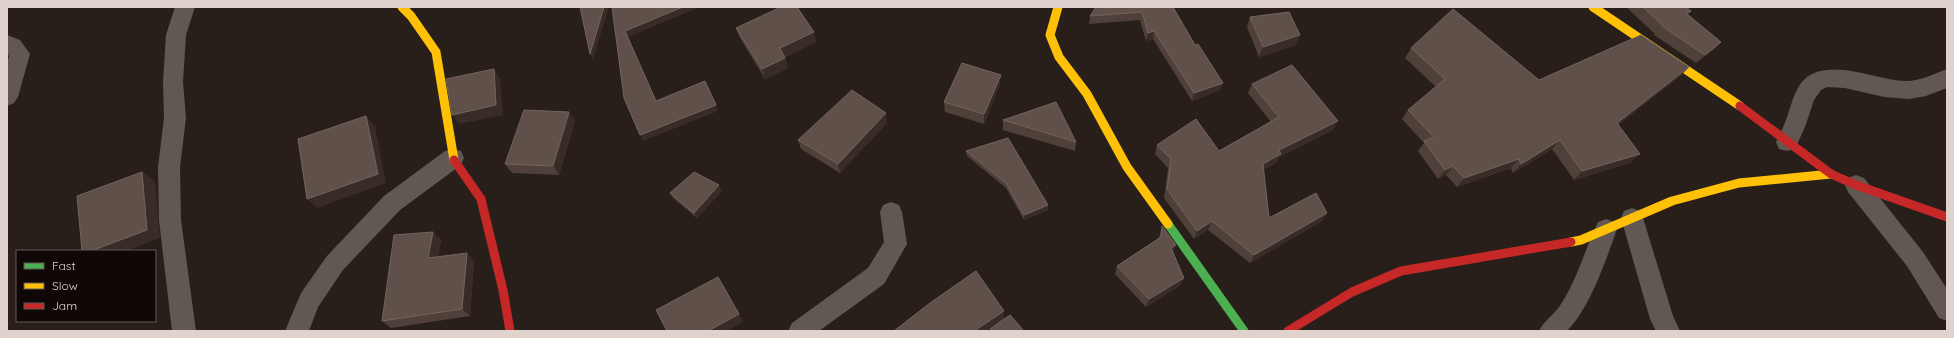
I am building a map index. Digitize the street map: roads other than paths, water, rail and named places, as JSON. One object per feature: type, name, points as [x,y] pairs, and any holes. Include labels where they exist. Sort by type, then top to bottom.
[{"type":"street","points":[[184,331],[170,220],[169,167],[175,118],[173,82],[176,34],[185,7]]},
{"type":"street","points":[[402,7],[411,16],[436,52],[453,158],[481,199],[503,290],[510,331]]},
{"type":"street","points":[[1058,7],[1050,35],[1059,57],[1087,94],[1126,167],[1244,331]]},
{"type":"street","points":[[1593,7],[1712,86],[1831,174],[1856,185],[1947,217]]},
{"type":"street","points":[[7,43],[13,46],[20,54],[18,66],[7,97]]},
{"type":"street","points":[[1786,142],[1794,127],[1799,109],[1808,93],[1814,84],[1827,78],[1847,80],[1880,89],[1905,91],[1936,84],[1947,78]]},
{"type":"street","points":[[298,331],[309,300],[335,263],[392,203],[453,158]]},
{"type":"street","points":[[1288,331],[1352,292],[1401,271],[1582,240],[1672,201],[1739,183],[1831,174]]},
{"type":"street","points":[[1856,185],[1915,259],[1947,310]]},
{"type":"street","points":[[800,331],[876,276],[896,244],[891,212]]},
{"type":"street","points":[[1632,218],[1662,319],[1668,331]]},
{"type":"street","points":[[1551,331],[1567,315],[1591,269],[1606,229]]},
{"type":"street","points":[[1915,259],[1947,279]]}]
